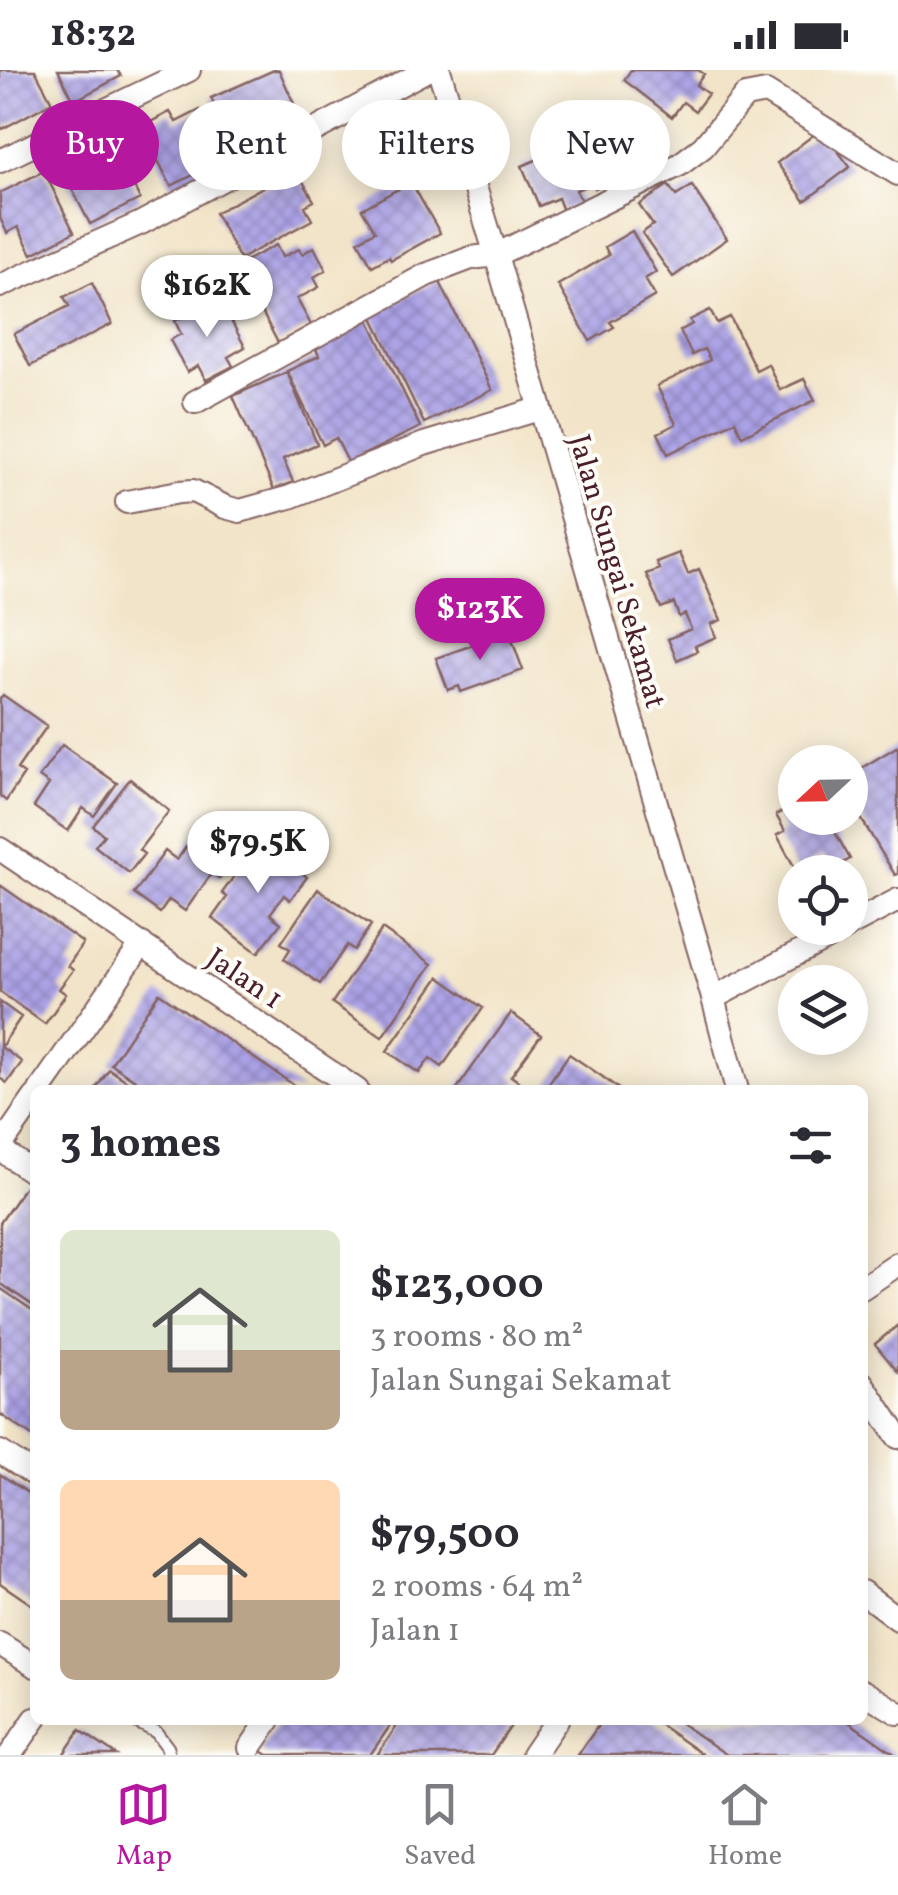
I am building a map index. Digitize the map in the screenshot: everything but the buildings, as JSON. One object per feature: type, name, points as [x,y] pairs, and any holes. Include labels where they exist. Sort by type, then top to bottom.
[{"type":"street","points":[[0,161],[189,70]]},
{"type":"street","points":[[0,286],[141,222],[427,70]]},
{"type":"street","name":"Jalan Sungai Sekamat","points":[[438,70],[496,255],[736,1085]]},
{"type":"street","points":[[194,402],[426,275],[471,258],[496,255],[679,166],[703,147],[746,96],[766,92],[898,174]]},
{"type":"street","points":[[127,502],[193,491],[240,511],[290,497],[424,444],[539,409]]},
{"type":"street","name":"Jalan 1","points":[[0,848],[350,1085]]},
{"type":"street","points":[[868,916],[898,900]]},
{"type":"street","points":[[43,1085],[142,944]]},
{"type":"street","points":[[713,998],[812,945]]},
{"type":"street","points":[[30,1104],[0,1148],[30,1170]]},
{"type":"street","points":[[868,1284],[898,1264]]},
{"type":"street","points":[[868,1392],[898,1437]]},
{"type":"street","points":[[0,1452],[30,1472]]},
{"type":"street","points":[[868,1596],[898,1619]]},
{"type":"street","points":[[0,1644],[30,1663]]},
{"type":"street","points":[[868,1695],[898,1714]]},
{"type":"street","points":[[10,1755],[31,1725]]},
{"type":"street","points":[[250,1748],[265,1725]]},
{"type":"street","points":[[533,1755],[554,1725]]},
{"type":"lane","points":[[143,1725],[156,1732],[168,1748],[166,1755]]}]
